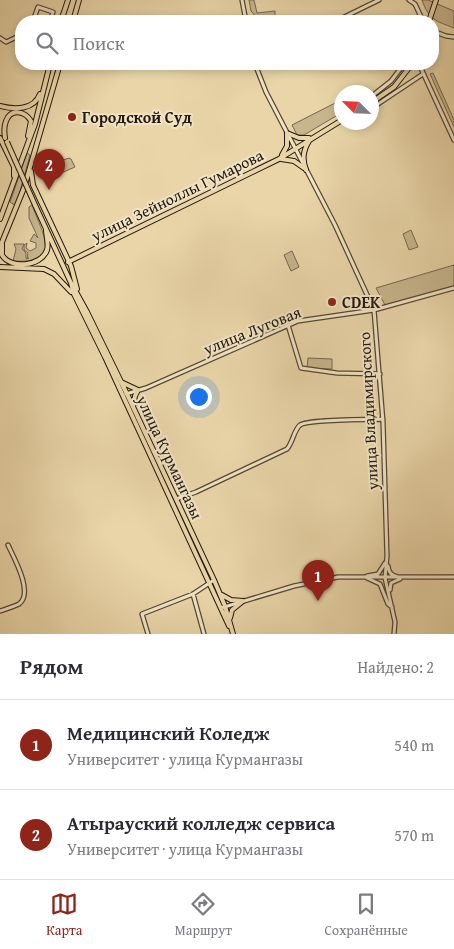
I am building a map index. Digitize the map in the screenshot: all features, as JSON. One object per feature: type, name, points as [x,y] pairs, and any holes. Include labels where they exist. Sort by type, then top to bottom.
[{"type":"main road","points":[[63,15],[68,0]]},
{"type":"main road","points":[[75,15],[79,0]]},
{"type":"main road","points":[[431,15],[436,0]]},
{"type":"main road","points":[[0,106],[6,108],[30,106],[37,101],[48,70]]},
{"type":"main road","points":[[45,225],[46,251],[36,261],[15,264],[8,262],[2,255],[1,244],[31,164],[58,70]]},
{"type":"main road","points":[[379,98],[394,87],[407,70]]},
{"type":"main road","points":[[0,219],[35,124],[44,82]]},
{"type":"main road","points":[[41,101],[43,104],[49,103]]},
{"type":"main road","points":[[13,180],[14,167],[4,139],[5,124],[9,116],[18,112],[25,114],[31,122],[24,151]]},
{"type":"main road","name":"улица Зейноллы Гумарова","points":[[68,262],[279,159],[334,125]]},
{"type":"main road","name":"улица Курмангазы","points":[[0,127],[76,294],[89,318],[212,582],[219,593],[233,634]]},
{"type":"main road","points":[[286,133],[299,138],[312,138],[304,152],[306,170],[294,161],[279,159],[287,146],[286,133]]},
{"type":"main road","points":[[31,164],[33,185],[75,276],[76,294]]},
{"type":"main road","points":[[0,236],[6,234]]},
{"type":"main road","points":[[0,267],[38,268],[50,271],[76,294]]},
{"type":"main road","points":[[0,271],[11,268]]},
{"type":"main road","name":"улица Курмангазы","points":[[112,368],[121,382],[125,395],[133,407],[176,499],[230,620],[230,627]]},
{"type":"main road","points":[[121,382],[138,390],[133,407]]},
{"type":"main road","points":[[219,593],[231,600],[243,601]]},
{"type":"main road","points":[[230,620],[232,610],[243,601]]},
{"type":"street","points":[[242,0],[245,15]]},
{"type":"street","points":[[348,15],[379,0]]},
{"type":"street","points":[[409,0],[415,4],[420,15]]},
{"type":"street","points":[[35,15],[38,7],[53,12],[52,15]]},
{"type":"street","points":[[439,33],[454,37]]},
{"type":"street","points":[[0,38],[6,42],[15,38]]},
{"type":"street","name":"улица Владимирского","points":[[257,70],[286,133],[335,225],[374,310],[383,419],[385,578],[392,608],[394,634]]},
{"type":"street","points":[[379,90],[391,81],[399,70]]},
{"type":"street","points":[[421,70],[454,140]]},
{"type":"street","points":[[379,103],[423,74]]},
{"type":"street","name":"улица Луговая","points":[[125,395],[146,388],[298,321],[374,310],[454,288]]},
{"type":"street","points":[[288,325],[301,368],[337,373],[380,374]]},
{"type":"street","points":[[176,499],[196,492],[287,449],[291,445],[299,426],[302,424],[383,419]]},
{"type":"street","points":[[0,611],[19,603],[25,596],[20,572],[8,545]]},
{"type":"street","points":[[364,577],[378,574],[386,561]]},
{"type":"street","points":[[386,561],[389,572],[392,575],[403,578]]},
{"type":"street","points":[[223,607],[338,577],[403,578],[454,576]]},
{"type":"street","points":[[364,577],[380,584],[388,604],[392,608]]},
{"type":"street","points":[[392,608],[391,583],[403,578]]},
{"type":"street","points":[[148,634],[142,614],[193,594],[212,582]]},
{"type":"street","points":[[193,594],[204,634]]},
{"type":"shaded area","points":[[249,0],[254,0],[257,13],[275,11],[275,15],[254,15],[251,11]]},
{"type":"shaded area","points":[[422,0],[428,0],[454,11],[454,28],[439,22],[439,15],[429,15]]},
{"type":"shaded area","points":[[433,73],[454,120],[454,127],[430,74]]},
{"type":"shaded area","points":[[334,104],[334,117],[304,135],[297,135],[292,125]]},
{"type":"shaded area","points":[[27,153],[30,155],[16,206],[10,202]]},
{"type":"shaded area","points":[[69,158],[75,167],[59,174],[56,166],[60,161]]},
{"type":"shaded area","points":[[32,205],[44,237],[44,253],[39,258],[29,261],[13,261],[16,249],[14,244],[24,244],[22,249],[26,253],[26,259],[29,258],[27,258],[28,253],[24,250],[24,245],[27,243],[26,248],[30,251],[36,248],[36,243],[30,241],[34,234],[38,238],[29,218],[29,207]]},
{"type":"shaded area","points":[[411,230],[418,247],[409,250],[403,234]]},
{"type":"shaded area","points":[[292,251],[299,267],[291,271],[284,255]]},
{"type":"shaded area","points":[[454,265],[454,287],[385,305],[376,288]]},
{"type":"shaded area","points":[[308,358],[332,359],[332,369],[307,368]]},
{"type":"place","name":"Городской Суд","points":[[72,117]]},
{"type":"place","name":"Атырауский колледж сервиса","points":[[49,190]]},
{"type":"place","name":"CDEK","points":[[332,302]]},
{"type":"place","name":"Медицинский Коледж","points":[[318,601]]}]
